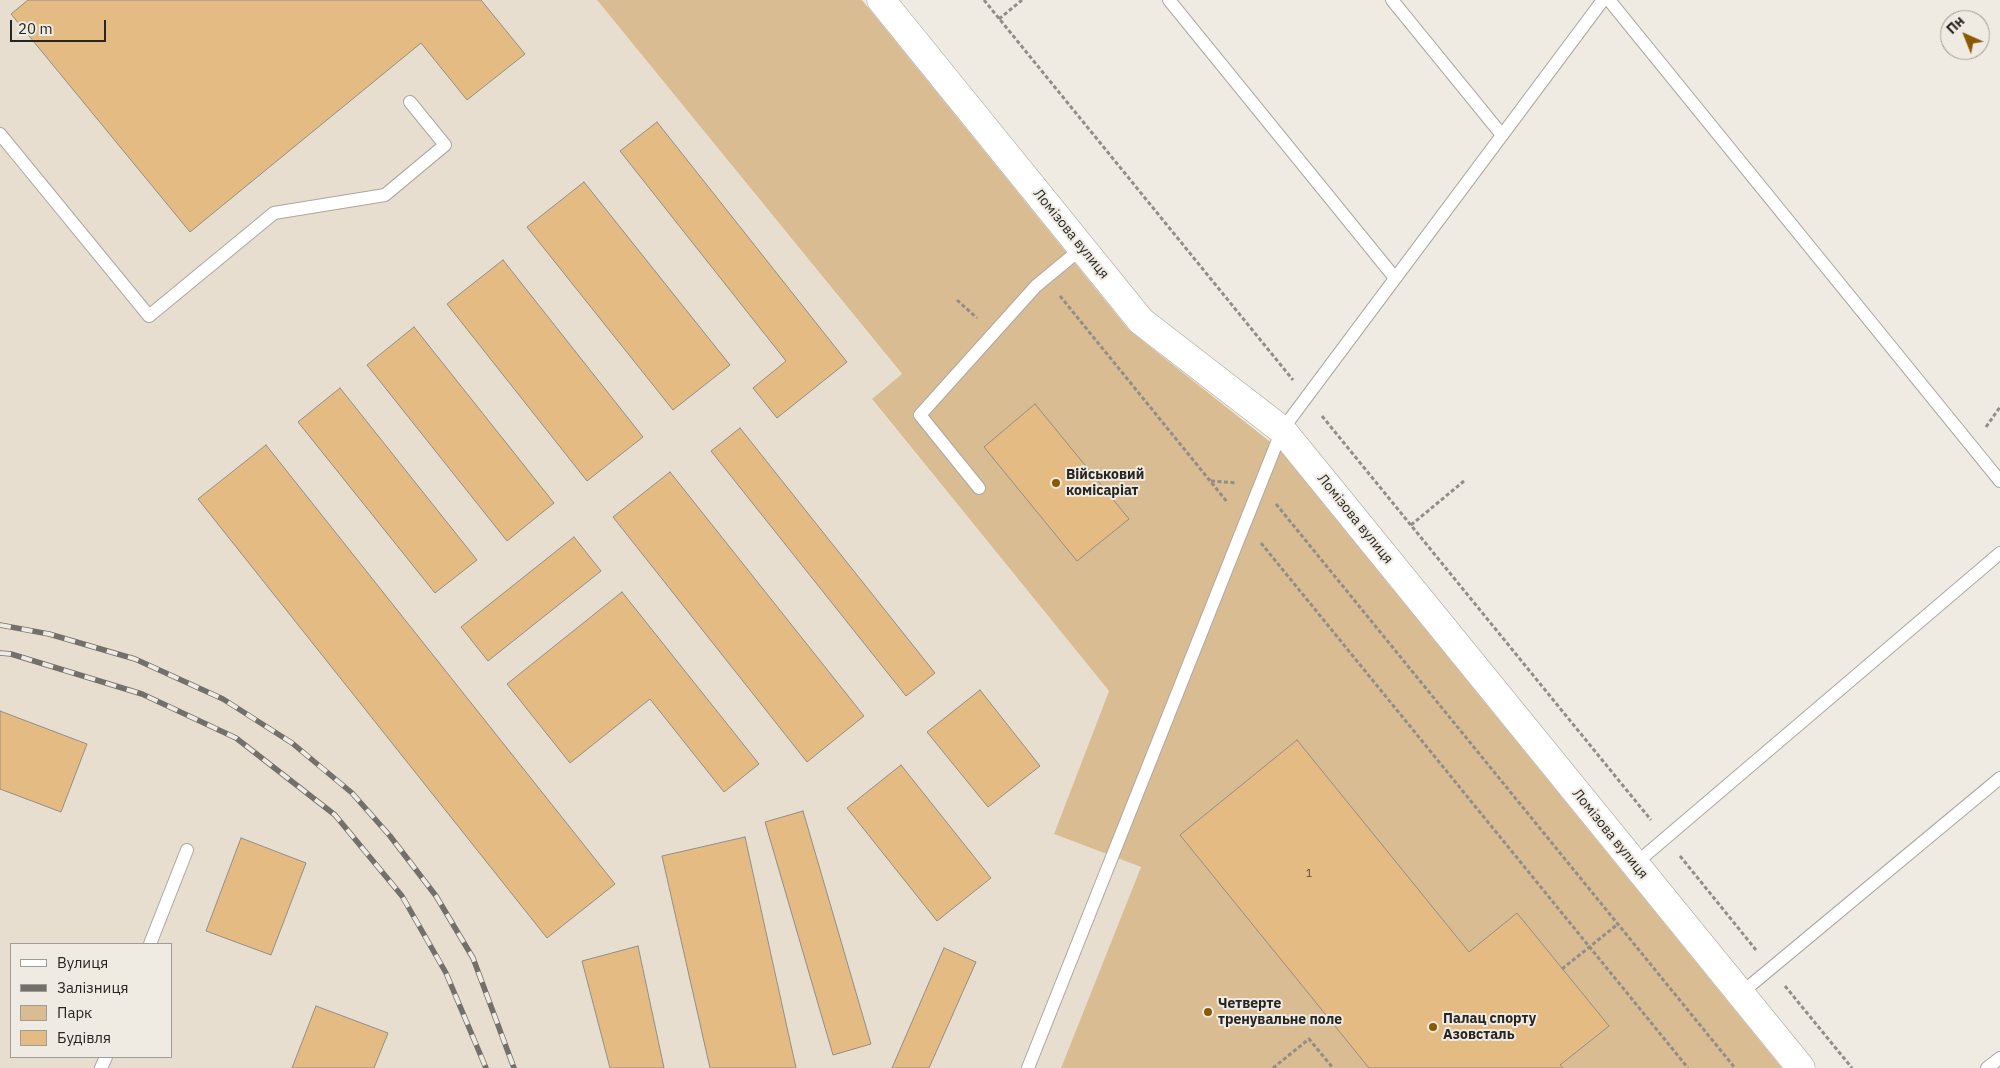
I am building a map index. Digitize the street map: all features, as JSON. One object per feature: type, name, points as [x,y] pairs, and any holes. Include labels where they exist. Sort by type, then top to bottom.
[{"type":"street","name":"Ломізова вулиця","points":[[885,3],[1141,320],[1282,430],[1801,1068]]},
{"type":"lane","points":[[1169,0],[1395,278]]},
{"type":"lane","points":[[1392,0],[1502,136]]},
{"type":"lane","points":[[1028,1068],[1282,430],[1603,0]]},
{"type":"lane","points":[[1608,0],[2000,481]]},
{"type":"lane","points":[[0,134],[149,316],[274,213],[385,195],[445,145],[410,102]]},
{"type":"lane","points":[[979,488],[920,415],[1036,286],[1082,248]]},
{"type":"lane","points":[[1635,864],[2000,553]]},
{"type":"lane","points":[[1740,994],[2000,778]]},
{"type":"lane","points":[[150,943],[187,850]]},
{"type":"lane","points":[[1987,1068],[2000,1058]]},
{"type":"path","points":[[984,0],[1852,1068]]},
{"type":"path","points":[[999,19],[1022,0]]},
{"type":"path","points":[[1045,278],[1688,1068]]},
{"type":"path","points":[[1410,525],[1464,481]]},
{"type":"path","points":[[1260,485],[1735,1068]]},
{"type":"path","points":[[1562,969],[1618,924]]},
{"type":"path","points":[[1273,1068],[1309,1039],[1333,1068]]},
{"type":"shaded area","points":[[0,0],[597,0],[902,375],[872,400],[1109,691],[1054,834],[1141,867],[1061,1068],[0,1068]]},
{"type":"green space","points":[[597,0],[862,0],[1129,330],[1278,448],[1782,1068],[1061,1068],[1141,867],[1054,834],[1109,691],[872,399],[902,374]]},
{"type":"building","points":[[28,0],[481,0],[525,54],[467,100],[421,43],[190,232],[11,14]]},
{"type":"building","points":[[657,122],[847,362],[777,418],[753,388],[786,361],[620,151]]},
{"type":"building","points":[[584,182],[730,365],[673,410],[527,227]]},
{"type":"building","points":[[503,260],[643,437],[587,481],[447,304]]},
{"type":"building","points":[[414,327],[554,503],[507,541],[367,365]]},
{"type":"building","points":[[340,388],[477,560],[435,593],[298,422]]},
{"type":"building","points":[[1035,404],[1129,519],[1077,561],[984,447]]},
{"type":"building","points":[[740,428],[935,673],[906,696],[711,451]]},
{"type":"building","points":[[266,445],[615,884],[547,938],[198,499]]},
{"type":"building","points":[[670,472],[864,716],[807,762],[613,517]]},
{"type":"building","points":[[574,537],[601,571],[488,661],[461,627]]},
{"type":"building","points":[[622,592],[759,764],[724,792],[650,699],[570,763],[507,684]]},
{"type":"building","points":[[980,690],[1040,766],[988,807],[927,732]]},
{"type":"building","points":[[0,711],[87,744],[61,812],[0,789]]},
{"type":"building","points":[[1297,740],[1469,952],[1517,913],[1609,1026],[1560,1065],[1563,1068],[1369,1068],[1180,835]]},
{"type":"building","points":[[901,765],[991,878],[937,921],[847,808]]},
{"type":"building","points":[[803,811],[871,1044],[833,1055],[765,822]]},
{"type":"building","points":[[745,837],[796,1068],[710,1068],[662,856]]},
{"type":"building","points":[[241,838],[306,863],[271,955],[206,931]]},
{"type":"building","points":[[638,946],[664,1068],[610,1068],[582,961]]},
{"type":"building","points":[[944,948],[976,962],[929,1068],[892,1068]]},
{"type":"building","points":[[316,1006],[388,1033],[374,1068],[292,1068]]},
{"type":"railway","points":[[0,625],[49,634],[135,659],[223,699],[292,743],[352,793],[390,836],[436,896],[473,958],[514,1068]]},
{"type":"railway","points":[[0,653],[11,654],[142,694],[236,738],[335,815],[402,896],[446,973],[486,1068]]},
{"type":"place","name":"Військовий комісаріат","points":[[1056,483]]},
{"type":"place","name":"Четверте тренувальне поле","points":[[1208,1012]]},
{"type":"place","name":"Палац спорту Азовсталь","points":[[1433,1027]]}]
